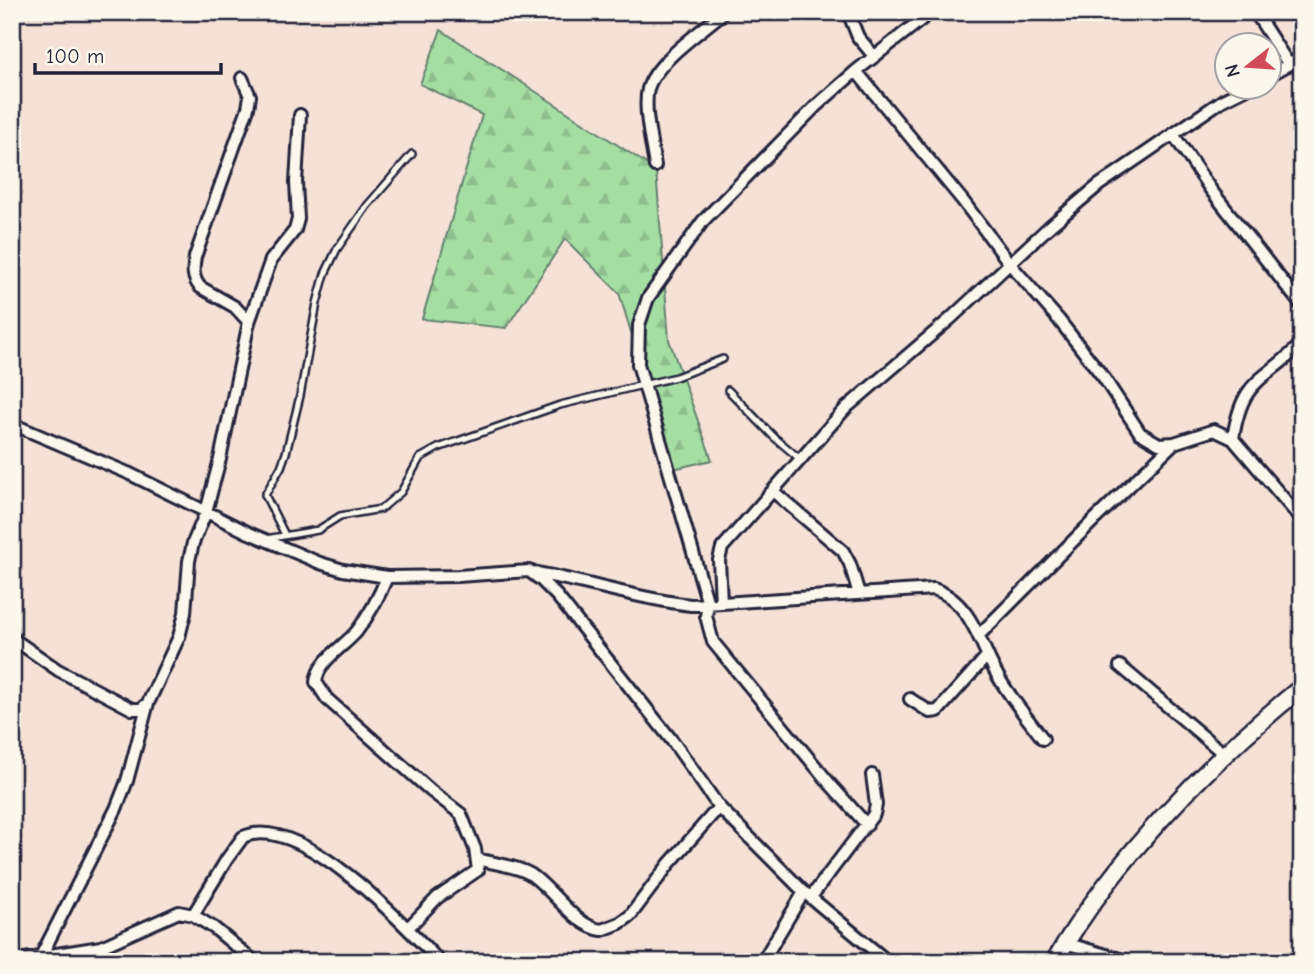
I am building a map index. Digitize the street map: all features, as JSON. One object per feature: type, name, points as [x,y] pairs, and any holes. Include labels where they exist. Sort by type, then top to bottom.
[{"type":"street","points":[[655,166],[646,98],[650,83],[684,45],[724,12]]},
{"type":"street","points":[[848,12],[858,37],[874,56]]},
{"type":"street","points":[[867,825],[713,642],[706,616],[708,604],[643,386],[638,364],[639,326],[645,306],[660,280],[703,221],[816,106],[931,12]]},
{"type":"street","points":[[1255,12],[1289,65]]},
{"type":"street","points":[[1282,69],[1302,57]]},
{"type":"street","points":[[856,71],[963,201],[1010,264],[1059,320],[1104,378],[1140,433],[1159,444],[1174,443],[1214,430],[1233,439],[1302,520]]},
{"type":"street","points":[[242,78],[250,96],[248,108],[195,257],[194,275],[200,287],[236,307],[249,322]]},
{"type":"street","points":[[721,602],[719,553],[846,408],[1099,185],[1220,102]]},
{"type":"street","points":[[41,956],[116,809],[148,704],[179,637],[185,613],[188,561],[206,512],[249,322],[271,260],[290,239],[298,219],[296,182],[300,116]]},
{"type":"street","points":[[1173,134],[1218,200],[1302,306]]},
{"type":"street","points":[[1233,439],[1236,416],[1242,399],[1252,385],[1302,343]]},
{"type":"street","points":[[12,424],[128,473],[263,539],[320,563],[387,578],[529,571],[579,580],[658,601],[691,605],[934,589],[947,594],[967,615],[1011,697],[1043,739]]},
{"type":"street","points":[[979,635],[1174,443]]},
{"type":"street","points":[[774,492],[843,551],[859,594]]},
{"type":"street","points":[[529,571],[556,596],[674,743],[719,807],[807,894],[888,962]]},
{"type":"street","points":[[387,578],[372,611],[355,634],[327,661],[316,682],[327,699],[345,716],[461,814],[478,859],[478,870],[474,875],[437,898],[408,928]]},
{"type":"street","points":[[12,638],[58,670],[118,703],[132,709],[141,709],[148,704]]},
{"type":"street","points":[[910,699],[930,712],[938,711],[987,656]]},
{"type":"street","points":[[1120,666],[1224,754]]},
{"type":"street","points":[[1054,962],[1118,866],[1224,754],[1302,687]]},
{"type":"street","points":[[762,962],[807,894],[867,825],[876,810],[872,775]]},
{"type":"street","points":[[478,859],[528,873],[582,922],[602,930],[630,916],[669,864],[719,807]]},
{"type":"street","points":[[193,915],[243,837],[253,834],[288,839],[328,860],[408,928],[440,962]]},
{"type":"street","points":[[12,961],[101,947],[179,912],[193,915],[214,928],[255,962]]},
{"type":"street","points":[[1065,943],[1130,962]]},
{"type":"lane","points":[[285,535],[265,495],[286,453],[325,274],[337,249],[367,206],[412,154]]},
{"type":"lane","points":[[263,539],[318,530],[340,516],[381,509],[395,500],[420,458],[438,448],[560,405],[643,386],[723,359]]},
{"type":"lane","points":[[728,390],[800,459]]},
{"type":"green space","points":[[441,30],[656,170],[669,340],[712,460],[673,469],[619,293],[565,239],[506,328],[422,319],[482,115],[420,84]]}]
